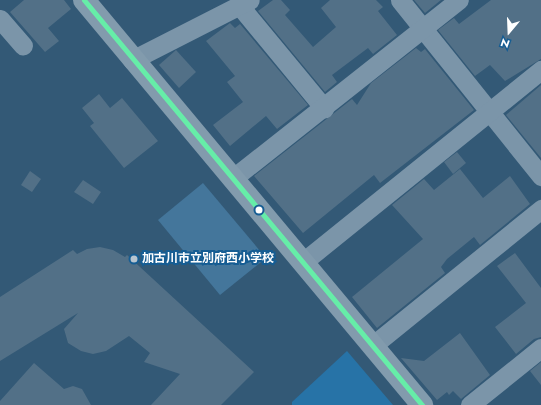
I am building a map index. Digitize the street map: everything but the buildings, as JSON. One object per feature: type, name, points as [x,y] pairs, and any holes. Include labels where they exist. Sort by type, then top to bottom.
[{"type":"main road","points":[[84,0],[132,60],[422,405]]},
{"type":"street","points":[[400,0],[541,176]]},
{"type":"street","points":[[232,179],[324,108],[459,0]]},
{"type":"street","points":[[132,60],[244,2],[324,108]]},
{"type":"street","points":[[0,19],[22,45]]},
{"type":"street","points":[[303,262],[541,70]]},
{"type":"street","points":[[372,346],[541,209]]},
{"type":"street","points":[[470,405],[541,348]]},
{"type":"shaded area","points":[[203,183],[266,258],[220,295],[158,220]]},
{"type":"shaded area","points":[[347,351],[393,405],[292,405],[292,402]]},
{"type":"transit line","points":[[84,0],[422,405]]},
{"type":"place","name":"加古川市立別府西小学校","points":[[134,259]]}]
